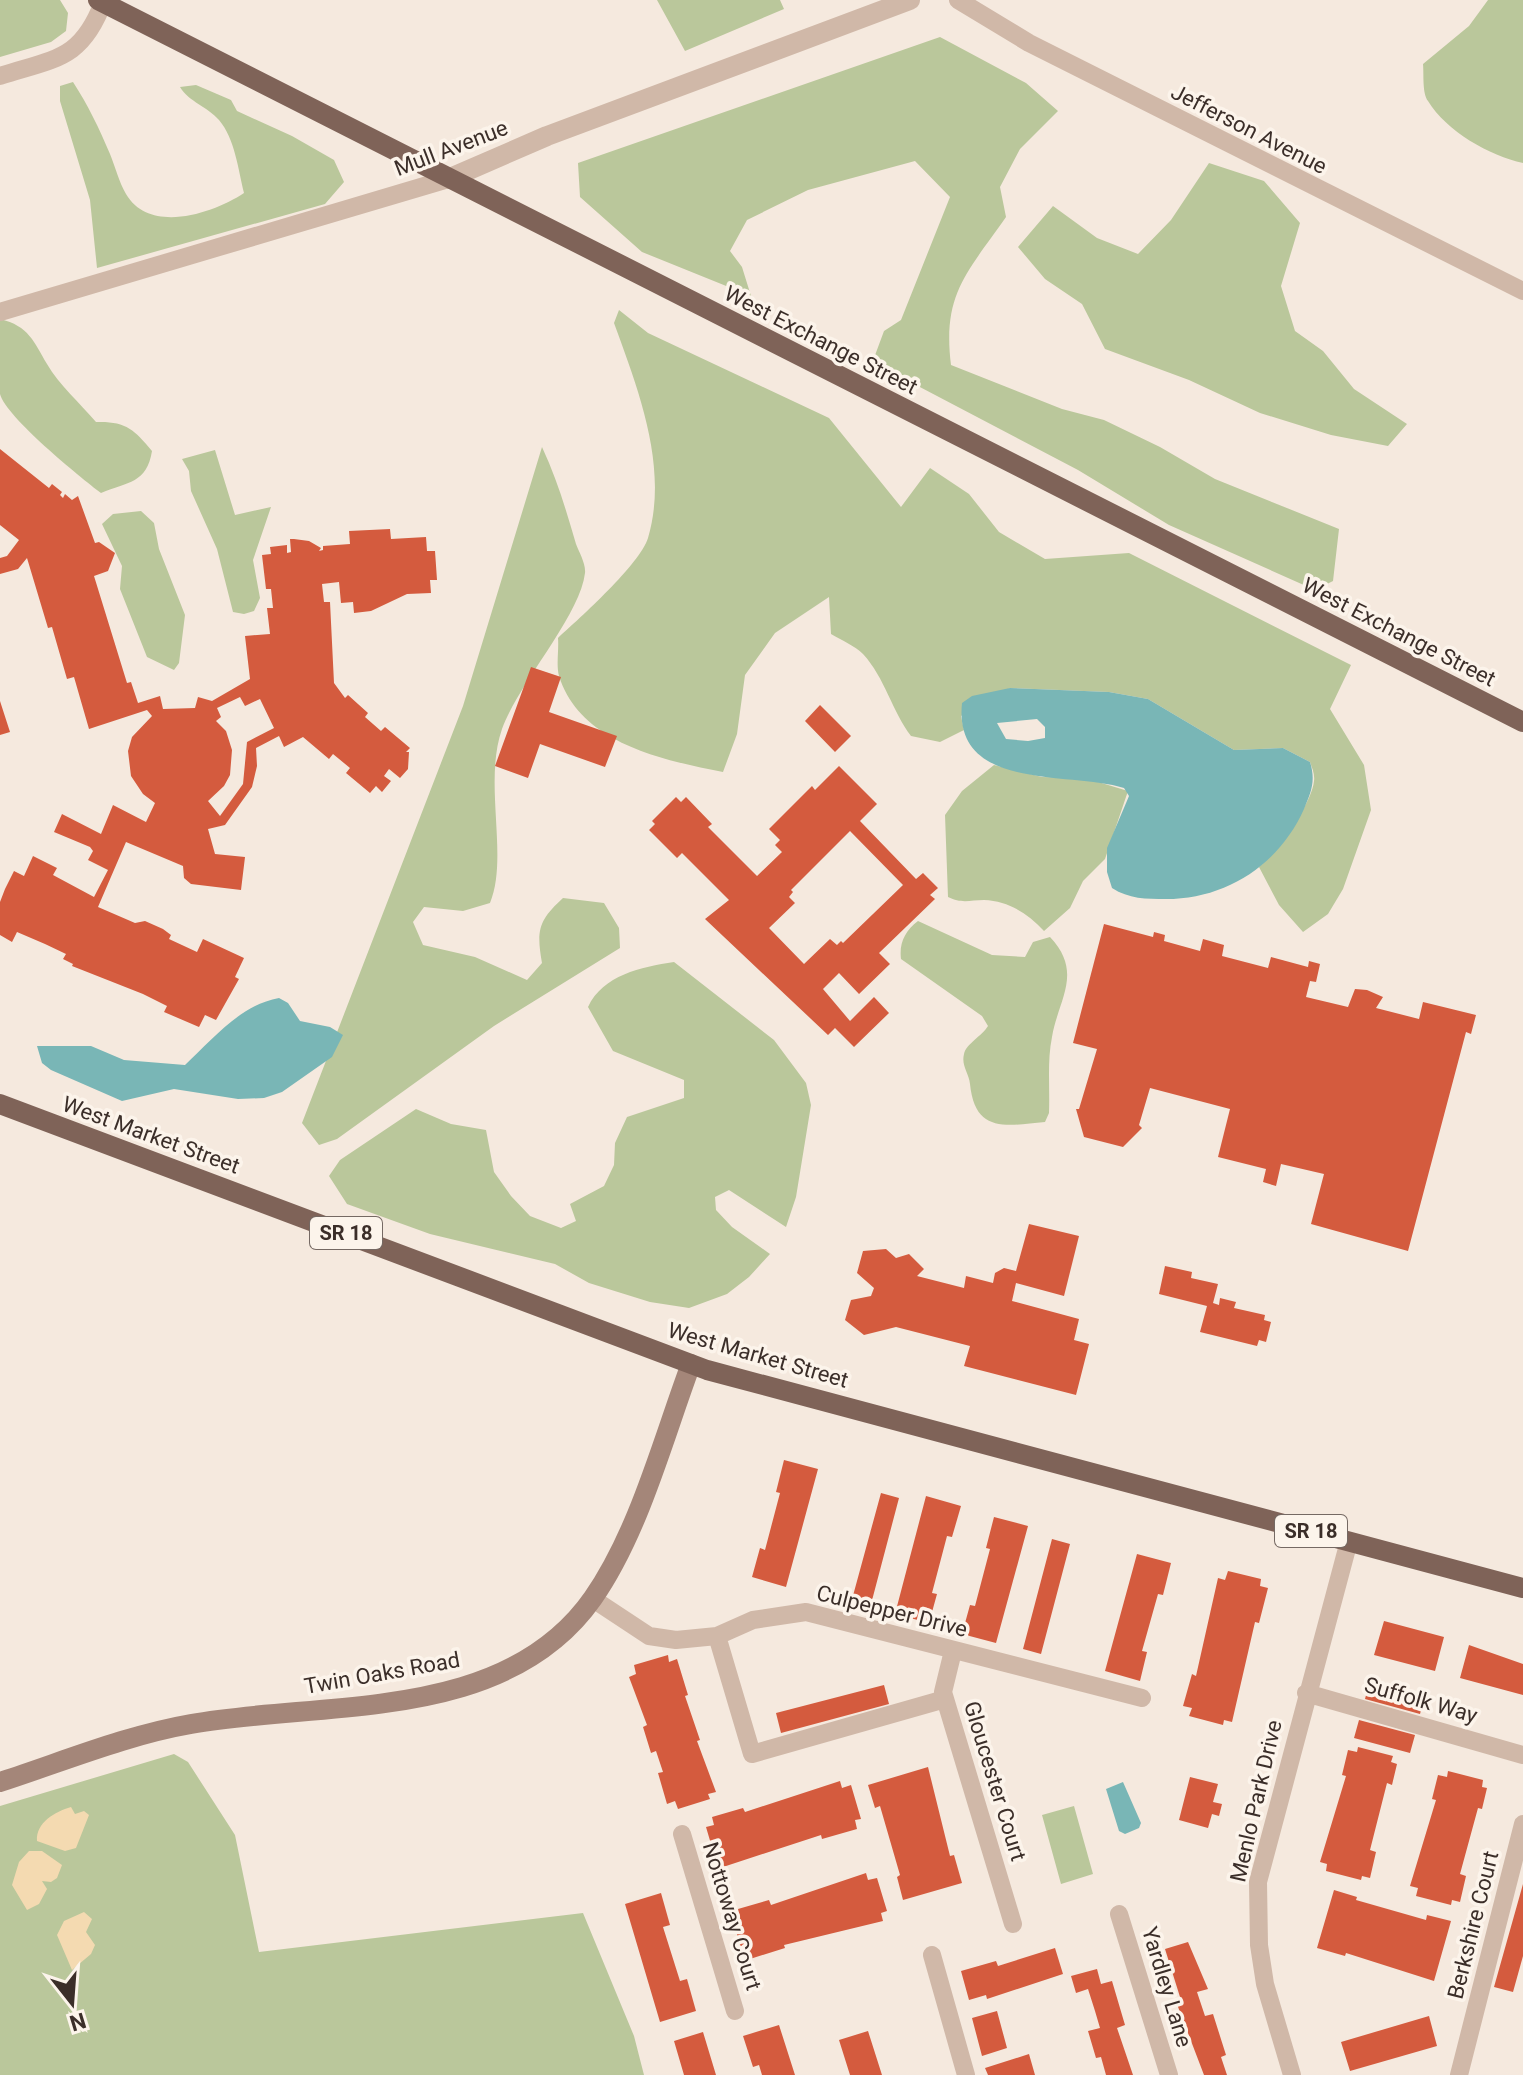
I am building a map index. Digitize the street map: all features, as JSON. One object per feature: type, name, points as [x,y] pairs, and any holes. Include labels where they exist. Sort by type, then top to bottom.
[{"type":"main road","name":"West Exchange Street","points":[[102,1],[1523,722]]},
{"type":"main road","name":"West Market Street","points":[[0,1104],[691,1364],[1523,1588]]},
{"type":"main road","name":"Twin Oaks Road","points":[[0,1782],[190,1724],[364,1705],[448,1691],[543,1651],[593,1599],[627,1537],[691,1364]]},
{"type":"street","name":"Mull Avenue","points":[[0,312],[448,179],[547,136],[910,0]]},
{"type":"street","name":"Jefferson Avenue","points":[[958,0],[1029,43],[1523,291]]},
{"type":"street","points":[[0,76],[74,49],[95,25],[102,1]]},
{"type":"street","name":"Menlo Park Drive","points":[[1292,2075],[1265,1984],[1259,1945],[1258,1882],[1349,1541]]},
{"type":"street","name":"Culpepper Drive","points":[[593,1599],[649,1636],[676,1640],[717,1636],[753,1620],[806,1612],[1142,1698]]},
{"type":"street","points":[[717,1636],[752,1754],[945,1699]]},
{"type":"street","name":"Gloucester Court","points":[[953,1651],[945,1676],[945,1699],[1013,1924]]},
{"type":"street","name":"Suffolk Way","points":[[1306,1693],[1523,1755]]},
{"type":"street","name":"Berkshire Court","points":[[1459,2075],[1523,1824]]},
{"type":"street","name":"Nottoway Court","points":[[682,1834],[735,2011]]},
{"type":"street","name":"Yardley Lane","points":[[1119,1914],[1169,2075]]},
{"type":"street","points":[[932,1955],[966,2075]]},
{"type":"green space","points":[[0,0],[60,0],[68,13],[66,31],[51,42],[0,57]]},
{"type":"green space","points":[[657,0],[780,0],[784,9],[685,51]]},
{"type":"green space","points":[[1488,0],[1523,0],[1523,163],[1497,155],[1457,132],[1436,112],[1425,93],[1423,64],[1469,26]]},
{"type":"green space","points":[[940,37],[1026,83],[1058,111],[1020,149],[1000,187],[1006,217],[970,269],[954,301],[949,340],[951,365],[1062,409],[1104,420],[1160,447],[1215,479],[1339,529],[1333,581],[1315,590],[1169,525],[1078,470],[897,375],[874,358],[884,331],[901,320],[950,197],[915,161],[808,190],[747,220],[730,251],[742,267],[751,296],[642,252],[580,197],[578,163]]},
{"type":"green space","points":[[73,82],[97,126],[126,194],[137,207],[150,214],[166,217],[200,213],[244,193],[229,136],[215,115],[188,97],[180,87],[196,85],[231,100],[237,111],[292,136],[334,160],[344,182],[325,204],[97,268],[90,200],[60,101],[60,86]]},
{"type":"green space","points":[[1209,163],[1264,181],[1300,223],[1281,286],[1295,331],[1323,351],[1354,389],[1407,424],[1388,446],[1331,435],[1260,413],[1189,380],[1105,349],[1082,304],[1045,279],[1018,247],[1053,206],[1097,238],[1138,254],[1171,220]]},
{"type":"green space","points":[[619,310],[648,333],[829,418],[901,507],[930,468],[969,494],[999,532],[1045,559],[1129,553],[1351,665],[1330,709],[1364,765],[1371,810],[1343,889],[1328,914],[1303,932],[1279,905],[1259,867],[1283,839],[1307,802],[1314,778],[1310,762],[1283,748],[1234,750],[1148,699],[1109,692],[1010,688],[961,716],[964,730],[940,742],[911,736],[871,663],[860,651],[831,634],[829,597],[775,633],[745,675],[737,734],[723,772],[626,745],[585,718],[570,699],[559,676],[558,638],[634,562],[648,538],[654,511],[653,456],[641,401],[614,323]]},
{"type":"green space","points":[[0,319],[18,326],[30,336],[57,379],[96,422],[122,425],[146,443],[152,451],[146,470],[141,475],[101,493],[15,417],[0,394]]},
{"type":"green space","points":[[542,447],[584,566],[581,590],[502,729],[495,772],[497,864],[490,903],[463,911],[424,907],[413,922],[423,945],[475,957],[527,980],[542,963],[539,942],[541,926],[563,898],[604,903],[619,928],[620,948],[494,1026],[337,1139],[319,1145],[302,1123],[463,706]]},
{"type":"green space","points":[[215,450],[235,515],[271,507],[253,560],[260,598],[254,611],[244,614],[233,612],[217,549],[191,491],[189,471],[182,459]]},
{"type":"green space","points":[[141,511],[154,523],[159,549],[185,615],[179,663],[174,670],[147,657],[120,589],[122,566],[102,524],[113,514]]},
{"type":"green space","points":[[994,765],[1042,777],[1085,778],[1128,791],[1105,859],[1083,881],[1070,908],[1044,931],[1025,914],[1002,903],[962,901],[948,897],[945,815],[962,791]]},
{"type":"green space","points":[[918,921],[992,955],[1025,957],[1033,942],[1050,937],[1060,950],[1066,963],[1066,987],[1050,1046],[1049,1113],[1045,1122],[1005,1125],[985,1119],[978,1111],[963,1058],[965,1050],[988,1026],[982,1016],[901,959],[904,938]]},
{"type":"green space","points":[[674,962],[774,1040],[806,1083],[811,1105],[796,1197],[786,1227],[729,1190],[715,1197],[716,1210],[732,1227],[770,1254],[749,1277],[727,1294],[689,1308],[650,1302],[589,1283],[555,1264],[430,1234],[347,1204],[329,1176],[340,1160],[416,1109],[451,1124],[486,1130],[494,1172],[530,1216],[561,1228],[576,1221],[570,1204],[604,1186],[614,1165],[615,1143],[627,1117],[684,1098],[684,1080],[613,1051],[588,1007],[603,987],[624,974]]},
{"type":"green space","points":[[174,1754],[188,1762],[235,1835],[259,1952],[583,1913],[634,2036],[644,2075],[0,2075],[0,1806]]},
{"type":"green space","points":[[1074,1806],[1093,1874],[1061,1884],[1042,1815]]},
{"type":"sand","points":[[71,1807],[75,1814],[84,1811],[89,1815],[76,1848],[65,1851],[37,1841],[43,1823]]},
{"type":"sand","points":[[29,1851],[42,1851],[62,1865],[57,1878],[51,1882],[42,1881],[47,1889],[39,1904],[27,1910],[12,1885],[19,1862]]},
{"type":"sand","points":[[84,1912],[92,1919],[86,1932],[95,1945],[91,1954],[72,1970],[57,1935],[64,1921]]},
{"type":"water","points":[[1010,688],[1109,692],[1148,699],[1234,750],[1283,748],[1310,762],[1313,775],[1311,792],[1293,829],[1280,847],[1248,875],[1209,893],[1188,897],[1159,899],[1131,896],[1112,888],[1107,872],[1107,848],[1129,796],[1124,788],[1046,777],[995,765],[976,751],[964,732],[962,703],[972,696]],"holes":[[[1037,719],[1045,727],[1045,738],[1028,741],[1006,739],[997,723]]]},
{"type":"water","points":[[279,998],[288,1003],[300,1021],[330,1027],[343,1035],[332,1057],[282,1092],[264,1098],[238,1099],[174,1089],[122,1101],[51,1070],[42,1063],[37,1046],[91,1046],[124,1060],[185,1065],[240,1015]]},
{"type":"water","points":[[1123,1782],[1141,1823],[1139,1828],[1125,1834],[1119,1831],[1106,1789]]},
{"type":"building","points":[[0,449],[49,488],[52,484],[62,492],[60,495],[63,498],[65,494],[72,500],[78,496],[95,543],[99,542],[115,553],[108,571],[94,576],[127,683],[131,682],[138,703],[160,696],[163,709],[195,708],[198,697],[212,701],[250,679],[245,636],[270,634],[267,608],[273,608],[271,589],[266,589],[262,555],[271,554],[270,547],[287,545],[287,553],[291,552],[290,539],[294,539],[309,541],[321,548],[319,551],[323,550],[323,546],[350,544],[349,531],[390,529],[391,539],[426,537],[427,551],[435,551],[437,580],[430,580],[431,593],[407,594],[371,611],[354,613],[353,602],[341,603],[339,582],[322,584],[324,602],[330,602],[334,683],[345,698],[348,695],[368,713],[365,717],[381,731],[385,727],[410,748],[406,752],[409,752],[408,769],[400,778],[389,769],[384,776],[391,781],[382,792],[376,786],[370,793],[346,773],[350,768],[333,754],[329,759],[303,737],[284,747],[279,736],[256,748],[257,766],[252,787],[225,825],[208,829],[215,854],[245,857],[241,890],[191,884],[184,878],[183,866],[126,842],[98,907],[135,923],[145,921],[163,929],[171,935],[169,939],[197,952],[203,939],[244,958],[235,977],[239,979],[216,1020],[205,1015],[199,1027],[164,1012],[167,1006],[143,994],[72,966],[63,959],[66,954],[45,944],[17,932],[12,942],[0,935],[0,902],[5,889],[14,871],[24,876],[33,856],[57,868],[53,875],[94,897],[108,870],[88,860],[93,851],[90,847],[54,832],[62,814],[101,834],[113,805],[146,822],[155,803],[143,794],[131,776],[128,751],[132,737],[152,716],[147,710],[89,729],[74,677],[67,679],[52,627],[48,628],[27,558],[18,569],[0,574],[0,558],[7,556],[19,540],[0,525]],"holes":[[[240,697],[245,706],[260,699],[274,728],[247,742],[243,784],[220,816],[208,801],[224,786],[230,775],[232,750],[226,731],[216,721],[221,717],[217,708]]]},
{"type":"building","points":[[531,667],[561,677],[549,712],[617,736],[605,767],[540,744],[528,778],[495,766]]},
{"type":"building","points":[[0,701],[10,732],[0,735]]},
{"type":"building","points":[[820,705],[851,736],[835,752],[805,721]]},
{"type":"building","points":[[839,766],[877,804],[860,821],[916,879],[923,873],[938,888],[930,895],[935,899],[879,953],[890,964],[859,994],[839,973],[823,989],[850,1021],[874,997],[889,1013],[854,1047],[835,1028],[828,1035],[705,919],[729,900],[682,853],[677,858],[649,830],[655,824],[652,821],[676,797],[681,802],[686,797],[712,824],[708,827],[757,876],[782,852],[775,845],[780,840],[769,829],[812,786],[815,790]],"holes":[[[850,831],[903,885],[843,943],[841,941],[837,945],[830,939],[804,964],[769,928],[795,903],[789,897],[793,892],[791,890]]]},
{"type":"building","points":[[1104,924],[1153,937],[1154,932],[1165,935],[1164,941],[1200,951],[1203,939],[1224,945],[1222,956],[1268,968],[1271,957],[1308,967],[1309,961],[1320,964],[1316,982],[1310,981],[1306,997],[1348,1007],[1355,989],[1367,990],[1383,997],[1376,1008],[1419,1019],[1423,1002],[1476,1015],[1471,1034],[1466,1032],[1408,1251],[1311,1224],[1324,1174],[1281,1164],[1276,1186],[1263,1182],[1266,1169],[1218,1157],[1230,1109],[1150,1088],[1139,1125],[1142,1128],[1123,1147],[1084,1137],[1076,1109],[1079,1109],[1097,1049],[1073,1043]]},
{"type":"building","points":[[1029,1224],[1079,1236],[1064,1296],[1016,1283],[1012,1301],[1079,1319],[1074,1340],[1089,1344],[1076,1395],[964,1366],[970,1346],[896,1327],[864,1335],[845,1320],[851,1300],[871,1296],[874,1288],[857,1273],[863,1251],[886,1249],[896,1258],[909,1254],[924,1269],[917,1276],[964,1288],[966,1276],[993,1283],[995,1273],[1004,1268],[1016,1271]]},
{"type":"building","points":[[1165,1266],[1192,1272],[1191,1278],[1218,1284],[1213,1303],[1219,1305],[1220,1298],[1236,1302],[1234,1308],[1265,1315],[1264,1320],[1271,1322],[1266,1342],[1259,1340],[1257,1346],[1200,1332],[1207,1306],[1159,1294]]},
{"type":"building","points":[[784,1460],[818,1469],[786,1587],[752,1577],[760,1548],[765,1550],[780,1493],[776,1492]]},
{"type":"building","points":[[881,1493],[899,1498],[870,1608],[851,1603]]},
{"type":"building","points":[[926,1496],[961,1506],[952,1537],[947,1536],[932,1593],[937,1594],[929,1623],[895,1614]]},
{"type":"building","points":[[994,1517],[1028,1526],[996,1643],[962,1634],[970,1605],[975,1606],[990,1549],[986,1548]]},
{"type":"building","points":[[1052,1539],[1070,1544],[1041,1654],[1023,1649]]},
{"type":"building","points":[[1137,1554],[1171,1563],[1163,1595],[1158,1594],[1142,1651],[1147,1652],[1140,1681],[1105,1671]]},
{"type":"building","points":[[1228,1571],[1261,1579],[1260,1586],[1268,1588],[1259,1623],[1255,1622],[1232,1722],[1224,1720],[1223,1725],[1189,1716],[1192,1708],[1183,1706],[1192,1674],[1196,1676],[1218,1578],[1225,1580]]},
{"type":"building","points":[[1384,1621],[1444,1637],[1435,1671],[1374,1655]]},
{"type":"building","points":[[1469,1645],[1523,1664],[1523,1695],[1460,1678]]},
{"type":"building","points":[[668,1655],[669,1662],[677,1659],[688,1695],[685,1696],[700,1740],[697,1741],[716,1792],[708,1794],[710,1799],[678,1809],[675,1801],[667,1804],[658,1773],[663,1772],[656,1751],[651,1753],[643,1727],[647,1725],[629,1677],[636,1674],[634,1665]]},
{"type":"building","points":[[1370,1680],[1425,1696],[1420,1714],[1365,1699]]},
{"type":"building","points":[[884,1685],[889,1704],[781,1733],[776,1713]]},
{"type":"building","points":[[1359,1720],[1415,1735],[1410,1753],[1354,1738]]},
{"type":"building","points":[[1358,1747],[1393,1756],[1391,1762],[1397,1764],[1392,1785],[1387,1783],[1370,1850],[1376,1852],[1370,1878],[1362,1876],[1361,1880],[1326,1871],[1327,1864],[1320,1862],[1346,1776],[1342,1775],[1348,1750],[1357,1752]]},
{"type":"building","points":[[928,1767],[950,1856],[954,1855],[962,1883],[903,1900],[897,1877],[900,1875],[880,1806],[875,1808],[868,1785]]},
{"type":"building","points":[[1448,1771],[1483,1780],[1482,1787],[1487,1788],[1482,1809],[1478,1808],[1460,1874],[1466,1876],[1460,1902],[1452,1900],[1451,1905],[1416,1896],[1418,1888],[1410,1886],[1436,1800],[1432,1799],[1438,1775],[1447,1777]]},
{"type":"building","points":[[1190,1777],[1218,1784],[1213,1802],[1222,1804],[1219,1816],[1212,1814],[1208,1828],[1179,1820]]},
{"type":"building","points":[[840,1781],[842,1788],[851,1785],[861,1819],[855,1820],[857,1829],[822,1839],[821,1835],[723,1867],[721,1859],[716,1861],[706,1827],[714,1825],[712,1817],[743,1808],[745,1812]]},
{"type":"building","points":[[866,1873],[868,1880],[877,1878],[887,1911],[881,1913],[883,1921],[784,1945],[785,1948],[750,1959],[747,1951],[742,1952],[733,1920],[740,1917],[738,1909],[769,1900],[771,1905]]},
{"type":"building","points":[[1523,1884],[1523,1956],[1513,1992],[1494,1987]]},
{"type":"building","points":[[1334,1890],[1357,1897],[1356,1900],[1426,1920],[1427,1915],[1451,1921],[1434,1981],[1346,1953],[1345,1956],[1317,1948]]},
{"type":"building","points":[[661,1893],[670,1925],[663,1927],[680,1981],[687,1979],[696,2011],[660,2022],[625,1904]]},
{"type":"building","points":[[1188,1942],[1208,1989],[1197,1992],[1205,2016],[1213,2014],[1226,2055],[1221,2057],[1227,2075],[1204,2075],[1175,1999],[1180,1997],[1165,1949]]},
{"type":"building","points":[[1055,1948],[1063,1974],[987,1999],[986,1995],[969,2000],[961,1971],[996,1961],[998,1966]]},
{"type":"building","points":[[1097,1969],[1101,1984],[1112,1981],[1125,2025],[1117,2028],[1133,2075],[1106,2075],[1101,2057],[1096,2058],[1088,2031],[1100,2028],[1095,2011],[1088,1989],[1076,1993],[1071,1976]]},
{"type":"building","points":[[997,2011],[1007,2048],[982,2056],[972,2018]]},
{"type":"building","points":[[1429,2016],[1437,2046],[1350,2071],[1341,2042]]},
{"type":"building","points":[[779,2025],[795,2075],[762,2075],[759,2065],[753,2067],[743,2036]]},
{"type":"building","points":[[868,2031],[882,2075],[850,2075],[839,2040]]},
{"type":"building","points":[[703,2032],[716,2075],[684,2075],[674,2041]]},
{"type":"building","points":[[1029,2054],[1035,2075],[988,2075],[985,2068]]}]
